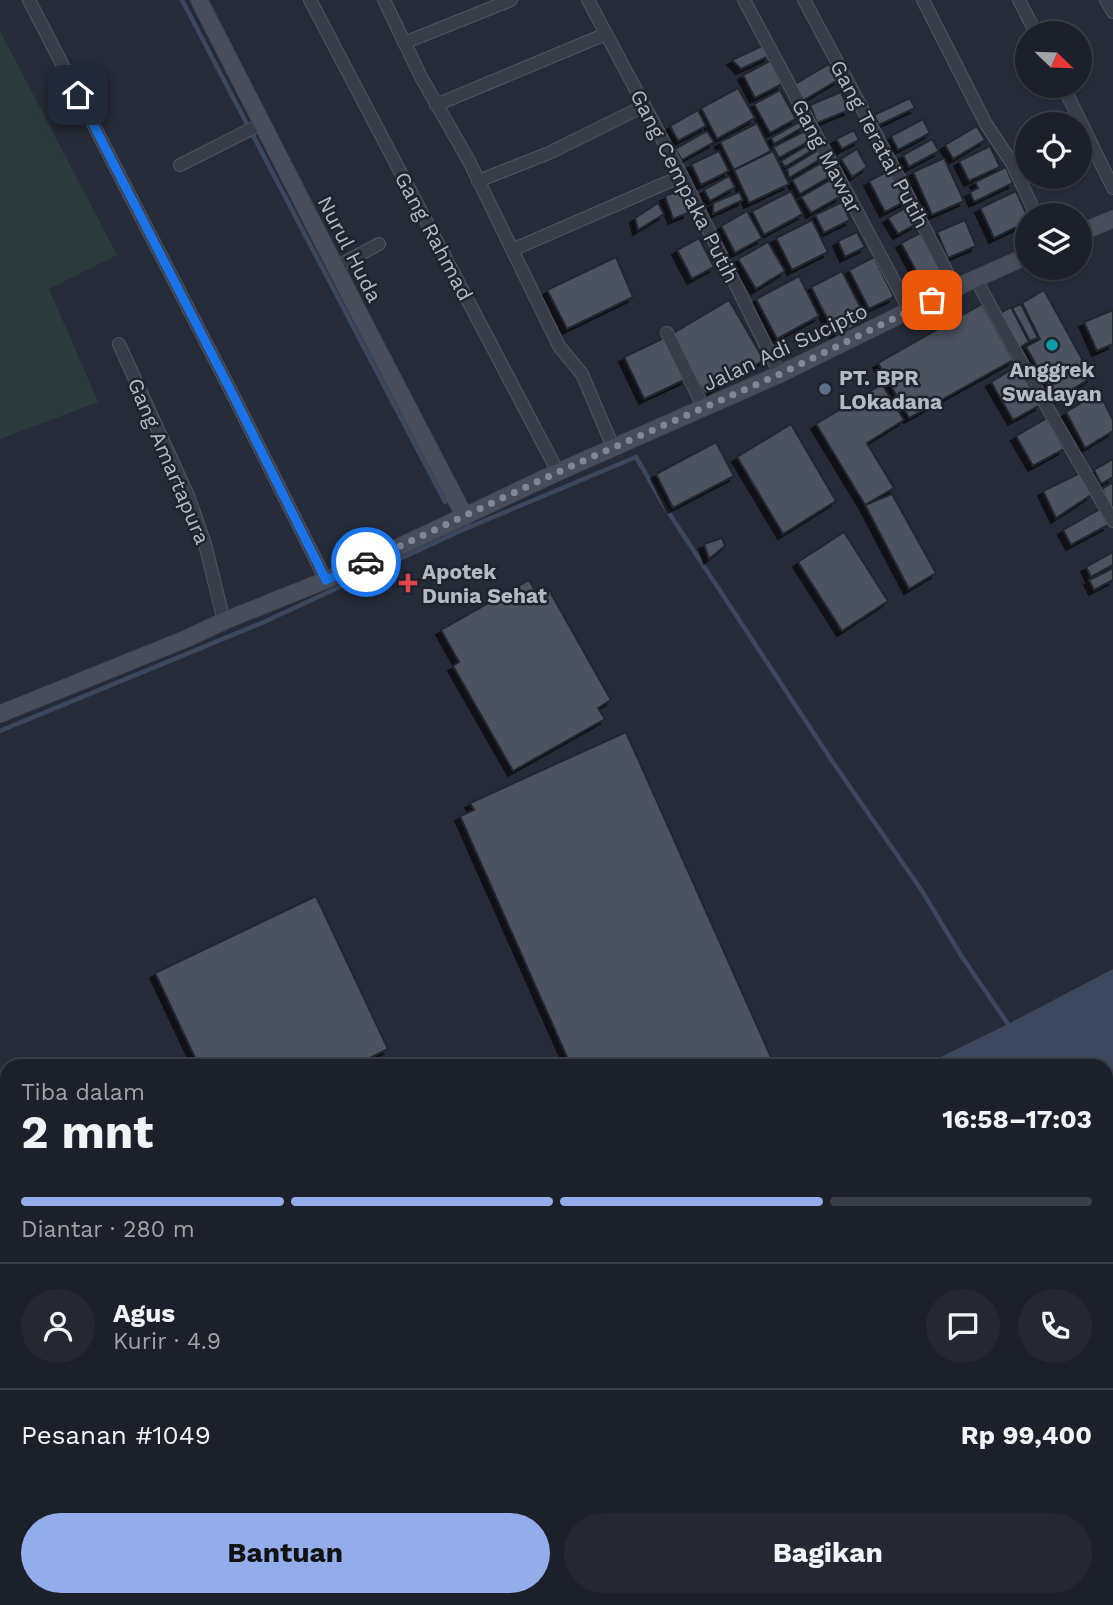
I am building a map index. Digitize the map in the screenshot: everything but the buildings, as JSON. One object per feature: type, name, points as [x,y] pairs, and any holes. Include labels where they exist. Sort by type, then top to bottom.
[{"type":"main road","name":"Nurul Huda","points":[[199,0],[465,517]]},
{"type":"main road","points":[[1092,228],[1113,219]]},
{"type":"main road","name":"Jalan Adi Sucipto","points":[[0,714],[326,580],[613,447],[780,374],[1015,261]]},
{"type":"street","points":[[29,0],[326,580]]},
{"type":"street","name":"Gang Rahmad","points":[[310,0],[558,472]]},
{"type":"street","points":[[384,0],[436,105],[478,181],[559,346],[582,374],[613,447]]},
{"type":"street","points":[[404,43],[511,0]]},
{"type":"street","name":"Gang Cempaka Putih","points":[[588,0],[682,176],[780,374]]},
{"type":"street","name":"Gang Mawar","points":[[744,0],[910,311]]},
{"type":"street","name":"Gang Teratai Putih","points":[[804,0],[955,288]]},
{"type":"street","points":[[923,0],[986,124],[1012,163],[1030,203]]},
{"type":"street","points":[[1019,0],[1030,21]]},
{"type":"street","points":[[1106,0],[1113,12]]},
{"type":"street","points":[[436,105],[606,34]]},
{"type":"street","points":[[1069,98],[1113,188]]},
{"type":"street","points":[[478,181],[549,153],[644,106]]},
{"type":"street","points":[[180,165],[262,123]]},
{"type":"street","points":[[512,250],[682,176]]},
{"type":"street","points":[[336,268],[379,244]]},
{"type":"street","points":[[976,279],[1016,354],[1113,521]]},
{"type":"street","points":[[667,333],[704,408]]},
{"type":"street","name":"Gang Amartapura","points":[[119,344],[189,498],[205,544],[225,621]]},
{"type":"shaded area","points":[[0,31],[117,255],[49,289],[98,402],[0,439]]},
{"type":"water","points":[[1113,969],[1113,1059],[936,1059]]},
{"type":"waterway","points":[[182,0],[445,502]]},
{"type":"waterway","points":[[0,731],[264,622],[460,531],[636,457],[665,507],[1010,1027]]},
{"type":"way so far","points":[[366,562],[613,447],[780,374],[932,300]]},
{"type":"place","name":"Anggrek Swalayan","points":[[1052,345]]},
{"type":"place","name":"PT. BPR LOkadana","points":[[825,389]]},
{"type":"place","name":"Apotek Dunia Sehat","points":[[408,583]]},
{"type":"route","points":[[78,95],[326,580],[366,562]]}]
